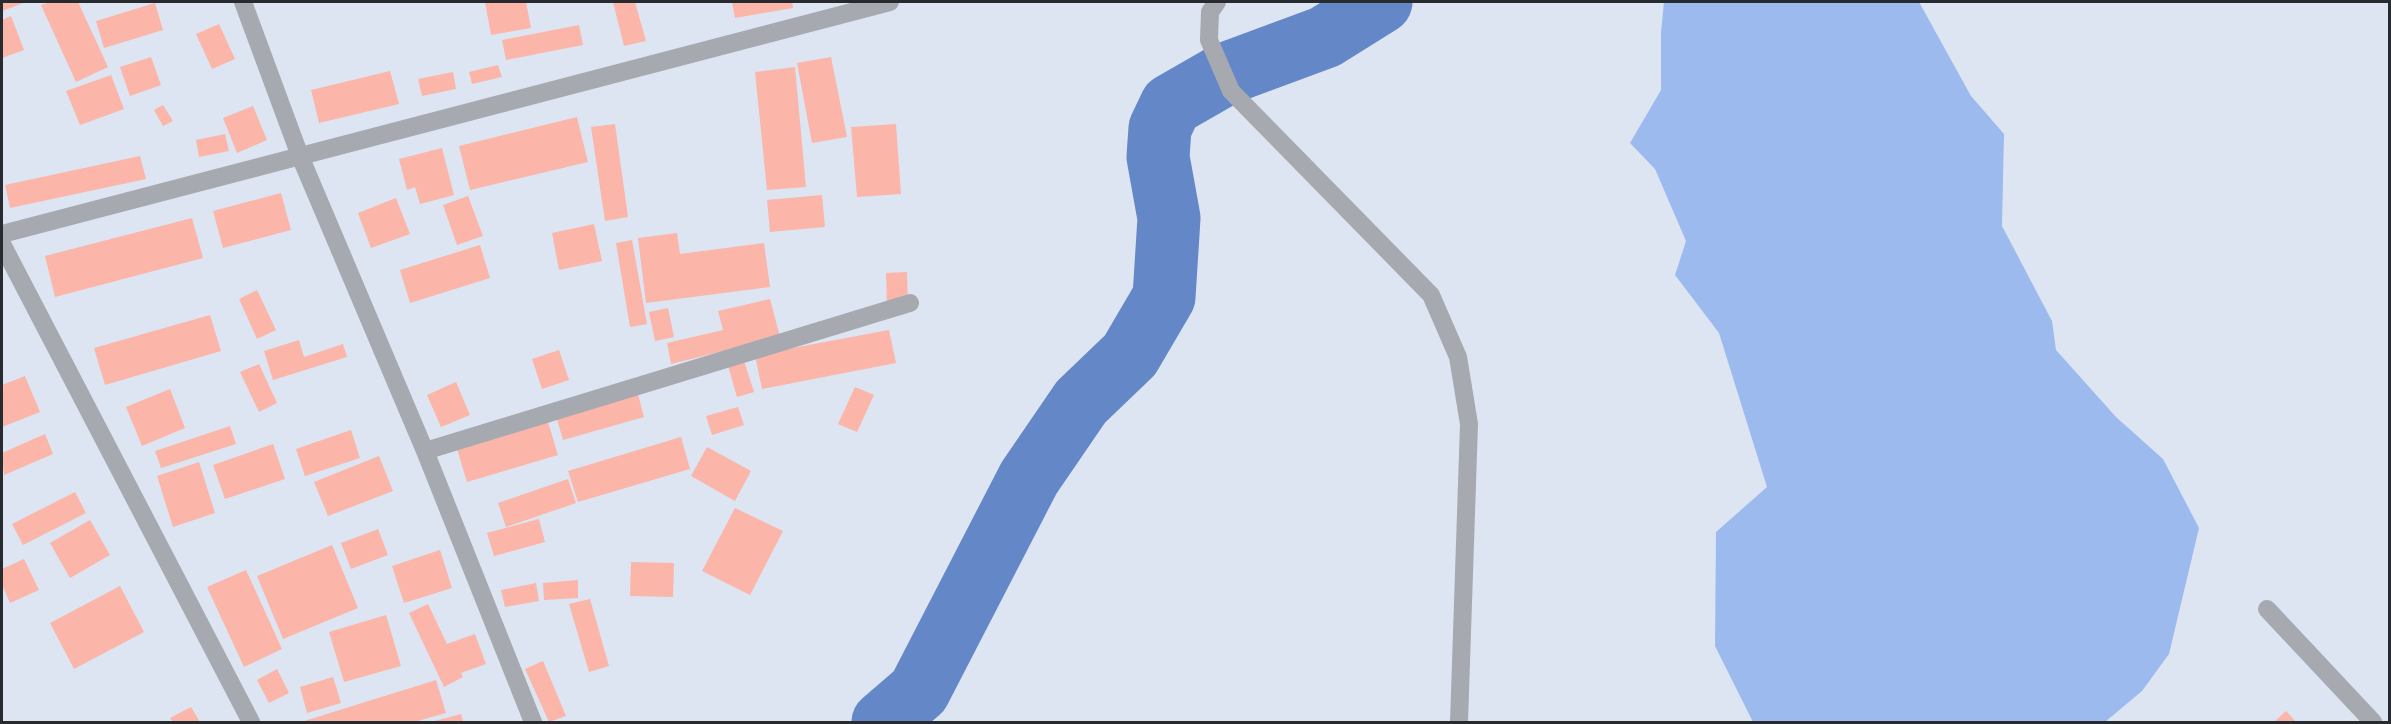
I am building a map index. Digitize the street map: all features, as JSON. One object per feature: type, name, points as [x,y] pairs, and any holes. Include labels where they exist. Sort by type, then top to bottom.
[{"type":"street","points":[[243,2],[300,156],[425,451],[533,723]]},
{"type":"street","points":[[2,234],[890,2]]},
{"type":"street","points":[[1216,2],[1210,12],[1209,40],[1231,91],[1431,296],[1458,357],[1469,424],[1459,723]]},
{"type":"street","points":[[2,244],[251,723]]},
{"type":"street","points":[[425,451],[910,303]]},
{"type":"street","points":[[2267,609],[2373,723]]},
{"type":"shaded area","points":[[1664,2],[1919,2],[1971,96],[2004,134],[2002,226],[2052,321],[2056,350],[2116,417],[2163,459],[2199,528],[2169,654],[2142,691],[2105,722],[1753,722],[1715,646],[1716,532],[1767,487],[1719,333],[1675,275],[1686,241],[1655,169],[1630,143],[1661,90],[1661,33]]},
{"type":"building","points":[[2,2],[26,2],[2,11]]},
{"type":"building","points":[[50,2],[78,2],[108,67],[76,82],[41,5]]},
{"type":"building","points":[[485,2],[526,2],[531,28],[491,35]]},
{"type":"building","points":[[613,2],[635,2],[646,41],[624,46]]},
{"type":"building","points":[[732,2],[792,2],[793,8],[735,18]]},
{"type":"building","points":[[155,3],[163,30],[104,48],[96,21]]},
{"type":"building","points":[[11,16],[24,50],[2,58],[2,20]]},
{"type":"building","points":[[219,24],[235,59],[212,69],[196,34]]},
{"type":"building","points":[[579,25],[583,45],[506,60],[502,40]]},
{"type":"building","points":[[151,57],[161,85],[130,96],[120,67]]},
{"type":"building","points":[[831,57],[847,137],[812,143],[797,63]]},
{"type":"building","points":[[498,65],[502,77],[472,84],[469,72]]},
{"type":"building","points":[[795,67],[806,187],[767,190],[755,72]]},
{"type":"building","points":[[390,71],[399,104],[319,123],[311,90]]},
{"type":"building","points":[[453,72],[456,89],[422,96],[418,79]]},
{"type":"building","points":[[111,75],[124,109],[80,125],[66,91]]},
{"type":"building","points":[[163,105],[173,121],[163,126],[154,110]]},
{"type":"building","points":[[253,106],[267,140],[237,153],[223,118]]},
{"type":"building","points":[[577,117],[588,162],[470,190],[459,146]]},
{"type":"building","points":[[615,124],[628,217],[605,221],[591,127]]},
{"type":"building","points":[[896,124],[901,194],[857,197],[851,127]]},
{"type":"building","points":[[225,134],[229,151],[199,157],[196,140]]},
{"type":"building","points":[[442,148],[454,195],[420,204],[415,187],[407,190],[399,159]]},
{"type":"building","points":[[140,156],[146,179],[10,208],[5,185]]},
{"type":"building","points":[[281,193],[291,230],[223,248],[213,211]]},
{"type":"building","points":[[822,195],[825,227],[770,232],[767,200]]},
{"type":"building","points":[[468,196],[483,236],[457,245],[443,205]]},
{"type":"building","points":[[396,198],[410,234],[371,248],[358,213]]},
{"type":"building","points":[[192,218],[203,258],[55,297],[45,256]]},
{"type":"building","points":[[594,224],[602,261],[559,270],[552,233]]},
{"type":"building","points":[[677,233],[680,254],[764,243],[770,287],[646,303],[638,238]]},
{"type":"building","points":[[632,240],[647,324],[630,327],[616,243]]},
{"type":"building","points":[[480,245],[490,278],[410,303],[400,270]]},
{"type":"building","points":[[907,272],[908,307],[887,307],[886,273]]},
{"type":"building","points":[[257,290],[276,330],[257,339],[239,299]]},
{"type":"building","points":[[770,299],[780,337],[671,364],[667,343],[723,330],[718,311]]},
{"type":"building","points":[[668,308],[674,337],[655,341],[649,312]]},
{"type":"building","points":[[210,315],[221,351],[105,385],[94,348]]},
{"type":"building","points":[[889,330],[896,363],[762,389],[755,355]]},
{"type":"building","points":[[299,340],[304,357],[343,344],[347,357],[273,380],[264,351]]},
{"type":"building","points":[[559,350],[569,380],[542,389],[532,359]]},
{"type":"building","points":[[743,358],[754,392],[737,397],[727,362]]},
{"type":"building","points":[[259,364],[277,403],[259,412],[240,372]]},
{"type":"building","points":[[25,376],[40,412],[2,427],[2,385]]},
{"type":"building","points":[[456,382],[470,415],[441,427],[427,395]]},
{"type":"building","points":[[855,387],[874,395],[857,432],[838,424]]},
{"type":"building","points":[[170,389],[185,428],[142,446],[126,407]]},
{"type":"building","points":[[638,394],[644,417],[563,440],[556,416]]},
{"type":"building","points":[[738,407],[744,425],[712,435],[706,416]]},
{"type":"building","points":[[548,422],[558,455],[467,482],[457,449]]},
{"type":"building","points":[[230,426],[236,444],[161,468],[155,451]]},
{"type":"building","points":[[351,430],[360,458],[305,476],[296,449]]},
{"type":"building","points":[[45,434],[53,454],[4,475],[2,453]]},
{"type":"building","points":[[681,437],[690,469],[578,502],[568,471]]},
{"type":"building","points":[[273,444],[285,479],[225,499],[213,465]]},
{"type":"building","points":[[707,447],[751,471],[735,501],[691,476]]},
{"type":"building","points":[[379,456],[393,491],[328,516],[314,482]]},
{"type":"building","points":[[199,462],[215,513],[173,527],[157,476]]},
{"type":"building","points":[[568,479],[576,503],[506,527],[498,503]]},
{"type":"building","points":[[75,492],[86,513],[23,545],[12,524]]},
{"type":"building","points":[[735,508],[783,531],[750,595],[702,571]]},
{"type":"building","points":[[539,519],[545,542],[494,556],[487,533]]},
{"type":"building","points":[[90,520],[110,555],[70,578],[50,543]]},
{"type":"building","points":[[378,529],[388,555],[351,569],[341,543]]},
{"type":"building","points":[[332,545],[358,608],[283,639],[257,576]]},
{"type":"building","points":[[440,550],[452,588],[404,603],[392,566]]},
{"type":"building","points":[[24,559],[39,590],[10,603],[2,585],[2,569]]},
{"type":"building","points":[[631,562],[674,563],[673,597],[630,596]]},
{"type":"building","points":[[246,570],[282,649],[244,667],[207,587]]},
{"type":"building","points":[[578,580],[578,598],[544,600],[543,583]]},
{"type":"building","points":[[536,583],[539,601],[505,607],[501,590]]},
{"type":"building","points":[[120,586],[144,632],[74,669],[50,623]]},
{"type":"building","points":[[590,599],[609,666],[589,672],[569,604]]},
{"type":"building","points":[[428,604],[447,644],[475,634],[486,664],[461,673],[463,677],[444,687],[409,613]]},
{"type":"building","points":[[386,615],[401,666],[344,682],[329,632]]},
{"type":"building","points":[[543,661],[566,716],[549,722],[525,669]]},
{"type":"building","points":[[277,669],[289,693],[269,703],[257,680]]},
{"type":"building","points":[[333,677],[341,703],[307,713],[300,687]]},
{"type":"building","points":[[436,680],[446,713],[414,722],[301,722]]},
{"type":"building","points":[[191,707],[200,722],[173,722],[170,718]]},
{"type":"building","points":[[2286,711],[2296,722],[2274,722]]},
{"type":"building","points":[[461,714],[463,722],[431,722]]},
{"type":"waterway","points":[[883,722],[919,691],[1029,478],[1081,402],[1130,355],[1164,297],[1169,218],[1158,157],[1160,128],[1171,105],[1225,74],[1325,37],[1381,2]]}]
